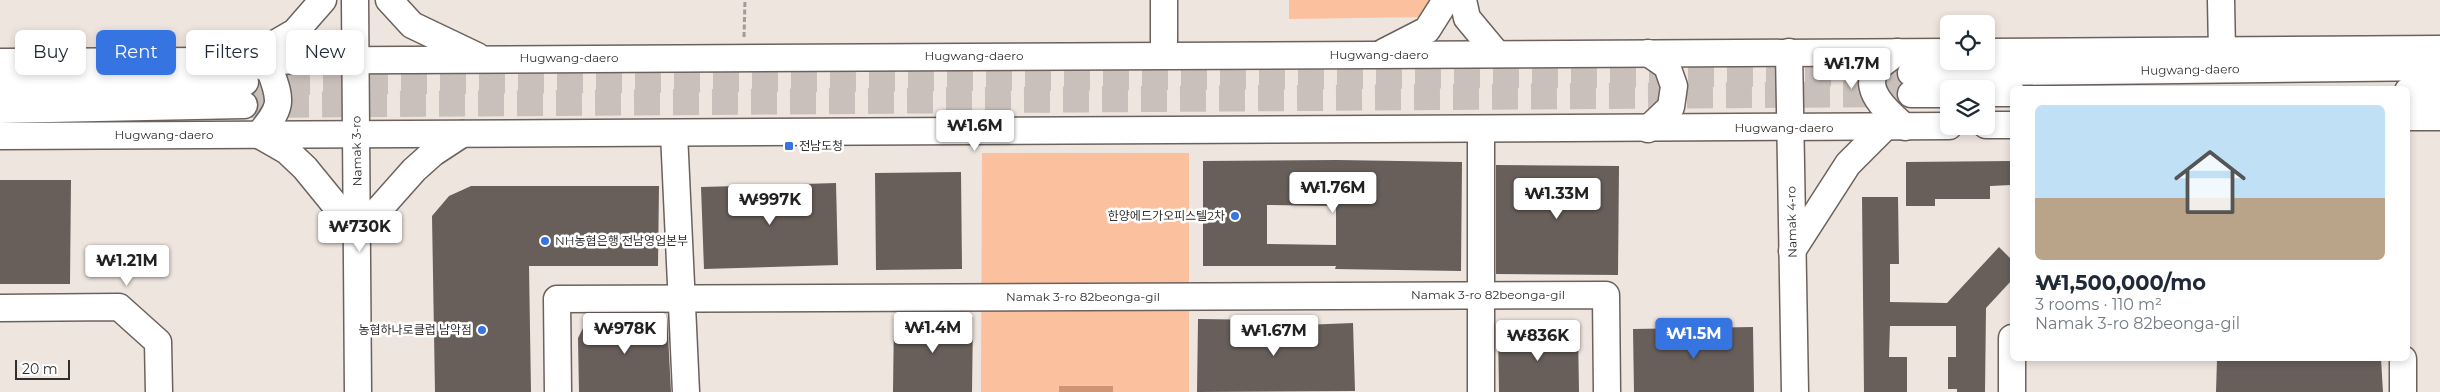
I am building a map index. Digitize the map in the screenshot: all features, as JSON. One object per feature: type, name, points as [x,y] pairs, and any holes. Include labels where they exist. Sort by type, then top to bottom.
[{"type":"street","points":[[245,82],[323,0]]},
{"type":"street","name":"Namak 3-ro","points":[[354,30],[355,0]]},
{"type":"street","points":[[389,0],[412,25],[482,58]]},
{"type":"street","points":[[1164,0],[1164,56]]},
{"type":"street","points":[[1380,55],[1427,30],[1446,0]]},
{"type":"street","points":[[1464,0],[1468,18],[1497,54]]},
{"type":"street","points":[[2221,0],[2222,51]]},
{"type":"street","name":"Hugwang-daero","points":[[1995,52],[2440,48]]},
{"type":"street","name":"Hugwang-daero","points":[[364,59],[1789,52],[1906,73],[2440,67]]},
{"type":"street","name":"Namak 4-ro","points":[[1789,52],[1795,392]]},
{"type":"street","points":[[1648,53],[1667,66],[1674,86],[1671,107],[1648,129]]},
{"type":"street","name":"Hugwang-daero","points":[[1906,73],[1940,56]]},
{"type":"street","name":"Hugwang-daero","points":[[0,62],[245,82]]},
{"type":"street","points":[[1792,251],[1848,164],[1895,127],[1872,86],[1877,69],[1906,73]]},
{"type":"street","points":[[245,82],[270,70],[280,95],[274,116],[259,135],[288,152],[305,168],[358,233],[414,170],[433,153],[462,134]]},
{"type":"street","name":"Hugwang-daero","points":[[0,110],[245,82],[286,73]]},
{"type":"street","name":"Hugwang-daero","points":[[1906,73],[1940,90]]},
{"type":"street","name":"Namak 3-ro","points":[[355,75],[357,134],[358,392]]},
{"type":"street","name":"Hugwang-daero","points":[[0,85],[245,82]]},
{"type":"street","points":[[2410,92],[2440,91]]},
{"type":"street","points":[[1995,94],[2010,93]]},
{"type":"street","points":[[2410,118],[2440,117]]},
{"type":"street","points":[[1995,125],[2010,125]]},
{"type":"street","name":"Hugwang-daero","points":[[0,136],[1481,130],[1940,126]]},
{"type":"street","points":[[1481,130],[1479,296],[1481,392]]},
{"type":"street","points":[[674,133],[686,392]]},
{"type":"street","name":"Namak 3-ro 82beonga-gil","points":[[558,392],[557,299],[1606,295],[1606,392]]},
{"type":"street","points":[[0,308],[119,307],[158,342],[159,392]]},
{"type":"street","points":[[2012,361],[2012,392]]},
{"type":"street","points":[[2403,361],[2403,392]]},
{"type":"path","points":[[744,57],[745,0]]},
{"type":"shaded area","points":[[1289,0],[1436,0],[1426,17],[1289,19]]},
{"type":"shaded area","points":[[982,153],[1189,153],[1189,392],[981,392]]},
{"type":"shaded area","points":[[1059,386],[1113,386],[1113,392],[1059,392]]},
{"type":"building","points":[[1337,160],[1462,162],[1461,271],[1335,269],[1336,266],[1203,266],[1203,161]],"holes":[[[1267,205],[1336,206],[1336,245],[1267,244]]]},
{"type":"building","points":[[2010,161],[2010,185],[1990,186],[1990,199],[1935,199],[1935,206],[1906,206],[1906,162]]},
{"type":"building","points":[[1496,165],[1619,166],[1618,275],[1496,274]]},
{"type":"building","points":[[961,172],[962,269],[876,270],[875,173]]},
{"type":"building","points":[[0,180],[71,180],[70,284],[0,284]]},
{"type":"building","points":[[836,183],[838,265],[704,269],[701,187]]},
{"type":"building","points":[[471,186],[659,186],[658,266],[529,266],[531,392],[435,392],[432,216],[449,196]]},
{"type":"building","points":[[1862,197],[1898,197],[1899,264],[1890,264],[1890,302],[1947,303],[1999,247],[2010,258],[2010,282],[1986,308],[1985,392],[1957,392],[1957,389],[1948,389],[1948,357],[1956,357],[1956,326],[1890,326],[1889,357],[1907,357],[1907,392],[1864,392]]},
{"type":"building","points":[[667,316],[671,392],[579,392],[578,338],[588,318]]},
{"type":"building","points":[[894,316],[973,317],[972,392],[893,392]]},
{"type":"building","points":[[1198,319],[1278,320],[1278,326],[1353,323],[1355,391],[1197,392]]},
{"type":"building","points":[[1753,327],[1754,392],[1634,392],[1633,329]]},
{"type":"building","points":[[1498,331],[1578,331],[1579,392],[1499,392]]},
{"type":"building","points":[[2217,361],[2381,361],[2383,392],[2216,392]]},
{"type":"tunnel","points":[[245,82],[1911,73]]},
{"type":"tunnel","points":[[244,105],[1911,94]]},
{"type":"place","name":"전남도청","points":[[789,146]]},
{"type":"place","name":"한양에드가오피스텔2차","points":[[1235,216]]},
{"type":"place","name":"NH농협은행 전남영업본부","points":[[545,241]]},
{"type":"place","name":"농협하나로클럽 남악점","points":[[482,330]]}]
